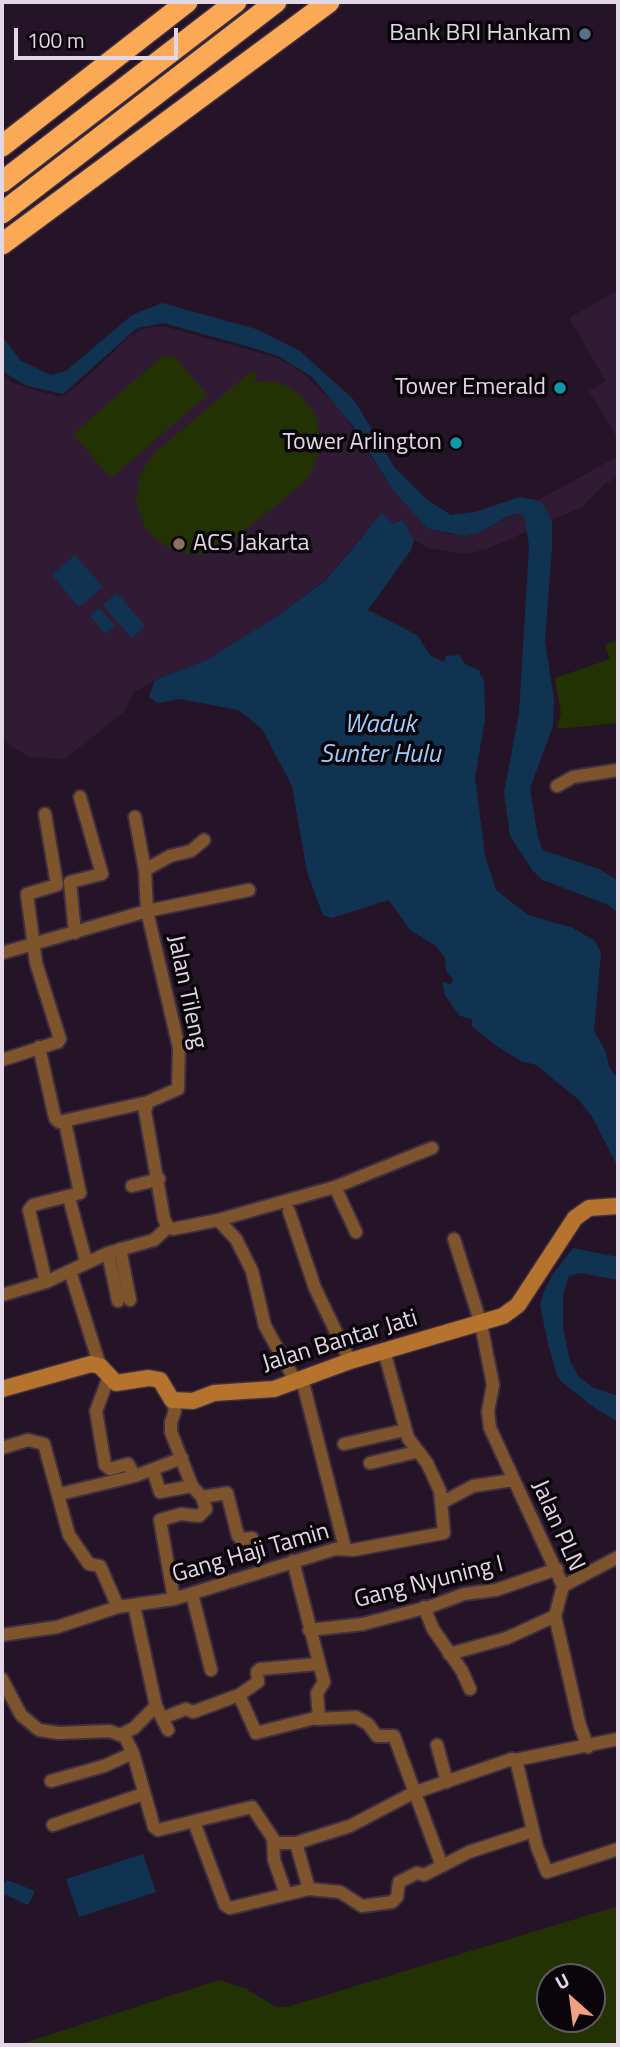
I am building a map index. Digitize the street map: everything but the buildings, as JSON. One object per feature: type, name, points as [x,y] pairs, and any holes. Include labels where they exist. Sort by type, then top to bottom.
[{"type":"highway","points":[[2,146],[187,2]]},
{"type":"highway","points":[[2,181],[236,2]]},
{"type":"highway","points":[[3,211],[276,2]]},
{"type":"highway","points":[[7,240],[328,2]]},
{"type":"street","points":[[557,786],[573,778],[618,770]]},
{"type":"street","points":[[75,933],[70,882],[102,874],[80,797]]},
{"type":"street","points":[[2,1060],[58,1042],[60,1039],[36,963],[27,894],[57,885],[45,814]]},
{"type":"street","points":[[135,817],[145,870],[147,911],[249,890]]},
{"type":"street","points":[[145,870],[170,856],[191,851],[204,840]]},
{"type":"street","name":"Jalan Tileng","points":[[2,953],[34,946],[147,911],[176,1029],[180,1081],[174,1093],[65,1122]]},
{"type":"street","points":[[39,1047],[55,1118],[65,1122],[80,1191],[69,1198],[33,1206],[29,1210],[46,1282]]},
{"type":"street","points":[[2,1295],[46,1282],[86,1261],[160,1237],[168,1227],[146,1117],[148,1102]]},
{"type":"street","points":[[168,1227],[189,1227],[335,1187],[432,1148]]},
{"type":"street","points":[[132,1186],[159,1179]]},
{"type":"street","points":[[335,1187],[356,1232]]},
{"type":"street","points":[[69,1198],[86,1261]]},
{"type":"street","name":"Jalan Bantar Jati","points":[[172,1400],[193,1401],[214,1393],[257,1391],[299,1381],[350,1362],[503,1316],[518,1305],[579,1213],[589,1208],[618,1206]]},
{"type":"street","points":[[289,1211],[315,1288],[350,1362]]},
{"type":"street","points":[[218,1220],[236,1239],[247,1258],[265,1326],[299,1381],[345,1548]]},
{"type":"street","name":"Jalan PLN","points":[[454,1239],[481,1324],[493,1385],[488,1411],[490,1428],[563,1586],[555,1616],[580,1726],[588,1746]]},
{"type":"street","points":[[114,1251],[124,1301]]},
{"type":"street","points":[[70,1271],[104,1372],[96,1411],[105,1465],[110,1469],[128,1464],[135,1476]]},
{"type":"street","name":"Gang Haji Tamin","points":[[2,1635],[57,1627],[118,1606],[174,1599],[236,1582],[293,1561],[345,1548],[354,1550],[441,1535],[446,1529],[443,1502],[427,1463],[416,1452],[405,1430],[384,1352]]},
{"type":"street","points":[[2,1389],[87,1365],[104,1372],[116,1383],[149,1378],[160,1380],[175,1411],[171,1432],[192,1486],[202,1497],[206,1509],[204,1514],[181,1514],[163,1518],[159,1522],[174,1599]]},
{"type":"street","points":[[344,1444],[405,1430]]},
{"type":"street","points":[[2,1448],[28,1440],[44,1444],[71,1540],[89,1564],[101,1568],[118,1606]]},
{"type":"street","points":[[370,1463],[416,1452]]},
{"type":"street","points":[[60,1494],[135,1476],[182,1458]]},
{"type":"street","points":[[153,1470],[160,1492],[192,1486]]},
{"type":"street","points":[[443,1502],[479,1484],[513,1480]]},
{"type":"street","points":[[202,1497],[228,1493],[239,1538],[250,1537],[255,1546]]},
{"type":"street","points":[[563,1586],[618,1558]]},
{"type":"street","points":[[293,1561],[324,1684],[317,1693],[320,1714],[317,1719]]},
{"type":"street","name":"Gang Nyuning I","points":[[309,1630],[363,1623],[424,1608],[464,1594],[496,1590],[557,1569]]},
{"type":"street","points":[[192,1594],[211,1670]]},
{"type":"street","points":[[134,1605],[162,1718]]},
{"type":"street","points":[[424,1608],[470,1689]]},
{"type":"street","points":[[449,1654],[507,1638],[555,1616]]},
{"type":"street","points":[[2,1679],[21,1714],[39,1730],[59,1733],[103,1730],[122,1734],[186,1709],[193,1712],[239,1695],[258,1682],[257,1672],[260,1669],[318,1664]]},
{"type":"street","points":[[239,1695],[257,1733],[317,1719],[356,1717],[368,1724],[377,1736],[394,1736],[442,1866]]},
{"type":"street","points":[[122,1734],[133,1753],[143,1794],[156,1829],[252,1807],[278,1844],[296,1843],[350,1826],[413,1793],[515,1760],[618,1739]]},
{"type":"street","points":[[437,1745],[447,1782]]},
{"type":"street","points":[[51,1782],[104,1766],[133,1753]]},
{"type":"street","points":[[515,1760],[542,1863],[549,1872],[618,1849]]},
{"type":"street","points":[[53,1825],[143,1794]]},
{"type":"street","points":[[194,1822],[225,1905],[230,1908],[309,1889],[340,1892],[362,1906],[392,1902],[397,1898],[399,1882],[442,1866],[469,1852],[533,1831]]},
{"type":"street","points":[[273,1840],[274,1860],[286,1894]]},
{"type":"street","points":[[296,1843],[309,1889]]},
{"type":"shaded area","points":[[618,290],[618,439],[589,391],[606,381],[569,318]]},
{"type":"shaded area","name":"ACS Jakarta","points":[[163,326],[278,358],[303,373],[340,409],[392,489],[428,529],[452,535],[481,532],[618,456],[618,477],[606,483],[582,507],[487,549],[466,554],[429,548],[414,540],[402,520],[361,537],[326,579],[277,616],[207,660],[155,680],[134,692],[124,712],[65,759],[30,757],[10,746],[2,736],[2,374],[13,383],[59,397],[73,390],[129,337],[145,328]]},
{"type":"green space","points":[[164,355],[175,357],[207,395],[111,478],[73,434]]},
{"type":"green space","points":[[253,370],[258,376],[252,382],[272,381],[286,386],[298,393],[316,416],[321,444],[312,471],[303,483],[222,549],[197,555],[172,550],[151,535],[144,525],[136,501],[140,475],[153,454]]},
{"type":"green space","points":[[618,639],[618,723],[557,729],[561,713],[555,678],[610,659],[605,645]]},
{"type":"green space","points":[[618,1906],[618,2045],[18,2045],[219,1980],[246,1989],[276,2007],[287,2007]]},
{"type":"water","points":[[162,303],[256,329],[300,351],[354,400],[395,468],[427,500],[451,515],[475,512],[520,497],[540,501],[546,509],[552,522],[552,548],[545,641],[554,699],[553,726],[530,788],[538,838],[543,850],[599,869],[617,880],[618,913],[608,905],[543,880],[533,871],[510,836],[504,793],[519,713],[529,546],[525,518],[519,513],[508,516],[481,532],[465,536],[428,529],[392,489],[353,426],[312,377],[278,356],[164,323],[137,328],[63,394],[27,386],[2,371],[2,336],[21,361],[51,375],[66,371],[132,315]]},
{"type":"water","name":"Waduk Sunter Hulu","points":[[382,513],[393,524],[402,520],[414,540],[411,550],[368,610],[417,635],[431,656],[444,662],[446,656],[459,655],[465,664],[481,671],[479,673],[484,680],[485,720],[475,777],[485,855],[496,890],[528,915],[573,928],[595,941],[601,953],[594,1031],[606,1052],[609,1067],[618,1079],[618,1167],[591,1115],[579,1100],[536,1065],[521,1061],[495,1045],[472,1026],[472,1019],[460,1016],[445,995],[442,982],[451,984],[453,980],[446,970],[445,958],[436,946],[410,930],[389,900],[331,918],[323,915],[307,872],[292,786],[262,729],[238,710],[180,699],[157,703],[149,697],[155,680],[207,660],[277,616],[326,580]]},
{"type":"water","points":[[75,555],[103,587],[79,607],[52,575]]},
{"type":"water","points":[[117,593],[145,626],[132,638],[103,605]]},
{"type":"water","points":[[99,608],[115,626],[106,634],[90,616]]},
{"type":"water","points":[[573,1248],[618,1257],[618,1280],[580,1273],[569,1276],[563,1295],[563,1328],[570,1361],[579,1377],[594,1388],[618,1396],[618,1422],[562,1382],[557,1376],[548,1344],[540,1305],[553,1274]]},
{"type":"water","points":[[143,1854],[156,1892],[79,1917],[66,1879]]},
{"type":"water","points":[[7,1880],[35,1891],[28,1905],[4,1894],[2,1886]]},
{"type":"place","name":"Bank BRI Hankam","points":[[585,34]]},
{"type":"place","name":"Tower Emerald","points":[[560,388]]},
{"type":"place","name":"Tower Arlington","points":[[456,443]]},
{"type":"place","name":"ACS Jakarta","points":[[179,544]]}]
